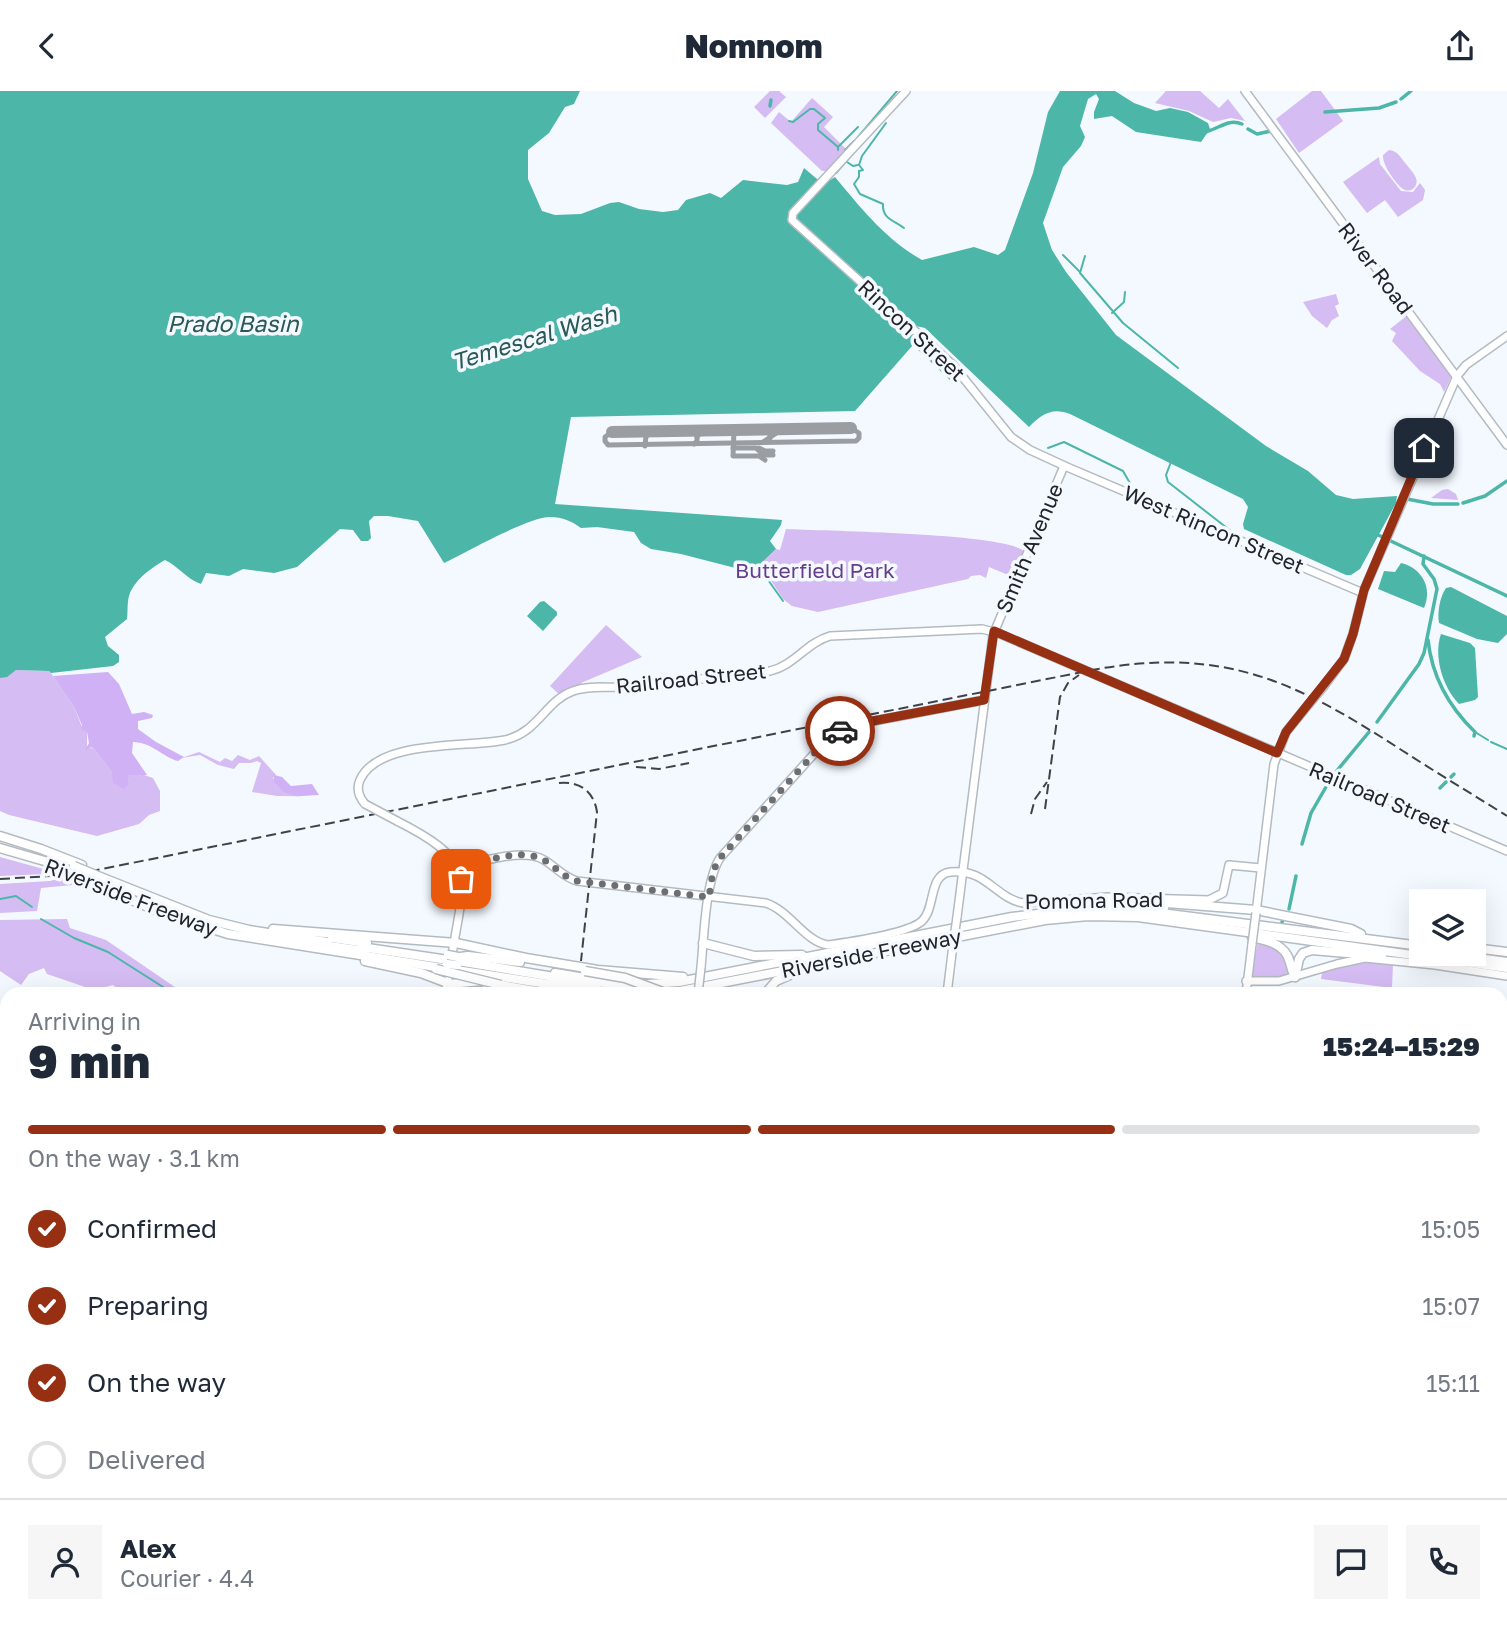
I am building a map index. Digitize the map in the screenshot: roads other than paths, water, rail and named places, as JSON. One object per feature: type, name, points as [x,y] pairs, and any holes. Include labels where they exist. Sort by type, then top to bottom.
[{"type":"highway","name":"Riverside Freeway","points":[[0,838],[41,849],[69,867],[162,913],[207,928],[247,938],[433,967],[447,962],[458,962],[568,987]]},
{"type":"highway","name":"Riverside Freeway","points":[[0,849],[69,867],[199,913],[233,922],[447,962],[606,981],[683,977],[1026,910],[1099,904],[1142,905],[1360,934],[1430,957],[1507,968]]},
{"type":"highway","points":[[0,849],[69,867]]},
{"type":"highway","points":[[93,877],[233,927],[447,962]]},
{"type":"highway","points":[[1099,904],[1161,902],[1256,911],[1351,929],[1360,934]]},
{"type":"highway","points":[[669,987],[1016,920],[1095,912],[1139,913],[1399,948]]},
{"type":"highway","name":"Riverside Freeway","points":[[700,987],[989,929],[1066,917],[1128,916],[1226,929],[1409,947]]},
{"type":"highway","points":[[273,929],[455,943],[598,969],[683,977]]},
{"type":"highway","points":[[1226,929],[1231,933],[1276,945],[1286,954],[1295,977]]},
{"type":"highway","points":[[704,943],[754,956],[802,955]]},
{"type":"highway","points":[[1295,977],[1298,959],[1310,950],[1399,948]]},
{"type":"highway","points":[[1486,952],[1507,955]]},
{"type":"highway","points":[[346,954],[449,983],[498,981],[538,987]]},
{"type":"highway","points":[[1486,955],[1507,955]]},
{"type":"highway","points":[[458,962],[468,956],[585,971],[621,977],[649,987]]},
{"type":"highway","points":[[458,962],[591,986],[628,987]]},
{"type":"highway","points":[[771,987],[778,979],[817,964]]},
{"type":"highway","points":[[433,967],[513,987]]},
{"type":"main road","points":[[822,173],[826,173],[847,154],[906,91]]},
{"type":"main road","name":"River Road","points":[[1247,91],[1507,438]]},
{"type":"main road","name":"Rincon Street","points":[[847,154],[791,217],[962,375],[998,424],[1011,437],[1030,450],[1064,466]]},
{"type":"main road","points":[[1245,987],[1277,753],[1286,732],[1336,671],[1347,652],[1363,593],[1458,374],[1507,337]]},
{"type":"main road","name":"River Road","points":[[1458,374],[1507,445]]},
{"type":"main road","name":"West Rincon Street","points":[[1064,466],[1363,593]]},
{"type":"main road","name":"Smith Avenue","points":[[948,987],[994,631],[1064,466]]},
{"type":"main road","name":"Railroad Street","points":[[458,869],[442,847],[365,804],[358,789],[360,780],[368,769],[388,755],[513,737],[535,725],[559,699],[579,689],[621,687],[778,669],[795,660],[820,639],[833,635],[982,629],[994,631],[1507,851]]},
{"type":"main road","points":[[699,987],[713,871],[720,858],[821,746],[834,735],[862,723],[984,700]]},
{"type":"main road","points":[[448,987],[463,890],[458,869],[515,855],[528,855],[544,860],[564,876],[577,881],[773,905],[816,941],[828,945],[916,926],[929,912],[939,877],[951,872],[963,873]]},
{"type":"main road","name":"Pomona Road","points":[[963,873],[980,876],[1014,901],[1023,904],[1108,897],[1209,900],[1223,893],[1229,865],[1261,868]]},
{"type":"main road","points":[[1246,981],[1274,982],[1365,958],[1507,976]]},
{"type":"water","name":"Prado Basin","points":[[0,91],[580,91],[574,104],[565,107],[549,133],[528,150],[528,179],[542,211],[555,215],[581,214],[619,202],[639,209],[663,212],[678,210],[686,200],[710,193],[721,198],[743,180],[787,185],[798,182],[804,168],[817,179],[827,182],[835,177],[864,212],[886,233],[922,260],[974,247],[998,255],[1005,250],[1033,173],[1048,112],[1060,91],[1115,91],[1134,103],[1156,111],[1170,108],[1188,112],[1208,123],[1210,129],[1201,142],[1136,132],[1112,116],[1094,119],[1099,99],[1096,94],[1088,99],[1080,126],[1085,137],[1063,167],[1043,223],[1052,250],[1116,335],[1266,446],[1308,471],[1336,495],[1353,499],[1397,496],[1396,503],[1360,569],[1346,575],[1244,529],[1248,507],[1243,499],[1070,414],[1058,411],[1048,413],[1029,427],[925,328],[916,326],[911,331],[956,375],[951,381],[913,345],[855,411],[571,417],[555,504],[782,520],[770,541],[776,549],[755,569],[747,571],[651,549],[641,543],[634,532],[597,527],[581,528],[567,520],[550,517],[513,529],[444,563],[418,521],[374,516],[369,521],[371,538],[368,541],[361,541],[353,530],[340,529],[297,567],[274,573],[243,569],[229,576],[206,573],[201,584],[165,560],[149,571],[131,590],[127,619],[105,637],[108,646],[119,655],[119,662],[113,666],[51,673],[16,670],[7,677],[0,678]]},
{"type":"water","points":[[1401,563],[1415,569],[1424,580],[1427,593],[1424,608],[1378,589],[1384,571],[1395,572]]},
{"type":"water","points":[[1451,587],[1507,616],[1507,634],[1498,643],[1477,639],[1439,623],[1442,595],[1446,588]]},
{"type":"water","points":[[544,601],[557,615],[543,631],[527,616]]},
{"type":"water","points":[[1441,634],[1470,643],[1475,648],[1478,697],[1475,700],[1459,704],[1448,689],[1439,662]]},
{"type":"waterway","points":[[858,137],[897,91]]},
{"type":"waterway","points":[[1401,99],[1411,91]]},
{"type":"waterway","points":[[770,106],[771,100]]},
{"type":"waterway","points":[[1325,112],[1379,108],[1396,102]]},
{"type":"waterway","points":[[789,121],[793,122],[810,109],[814,109],[825,118],[818,124],[818,130],[838,147],[838,150]]},
{"type":"waterway","points":[[886,123],[862,156],[859,165],[863,170],[859,171],[859,177],[854,184],[860,194],[883,204],[884,213],[904,228]]},
{"type":"waterway","points":[[1205,132],[1228,123],[1242,124]]},
{"type":"waterway","points":[[839,146],[858,127]]},
{"type":"waterway","points":[[1248,129],[1257,134],[1271,131]]},
{"type":"waterway","points":[[845,150],[854,141]]},
{"type":"waterway","points":[[836,173],[860,145]]},
{"type":"waterway","points":[[847,162],[853,166],[858,165]]},
{"type":"waterway","points":[[1063,255],[1080,272]]},
{"type":"waterway","points":[[1085,256],[1080,273],[1123,323],[1178,368]]},
{"type":"waterway","points":[[1112,313],[1124,302],[1125,292]]},
{"type":"waterway","points":[[1048,448],[1064,442],[1123,471],[1135,492]]},
{"type":"waterway","points":[[1171,462],[1166,475],[1168,482],[1236,535]]},
{"type":"waterway","points":[[1463,503],[1485,496],[1507,481]]},
{"type":"waterway","points":[[1407,499],[1433,504],[1458,504]]},
{"type":"waterway","name":"Temescal Wash","points":[[1376,534],[1507,596]]},
{"type":"waterway","points":[[1377,722],[1424,653],[1437,589],[1434,579],[1423,564],[1424,556]]},
{"type":"waterway","points":[[753,570],[763,574]]},
{"type":"waterway","points":[[766,577],[783,601]]},
{"type":"waterway","points":[[1428,640],[1433,666],[1443,691],[1475,732],[1474,736]]},
{"type":"waterway","points":[[1335,773],[1369,732]]},
{"type":"waterway","points":[[1475,732],[1488,740]]},
{"type":"waterway","points":[[1491,742],[1507,749]]},
{"type":"waterway","points":[[1451,777],[1454,774]]},
{"type":"waterway","points":[[1302,844],[1311,813],[1330,780]]},
{"type":"waterway","points":[[1440,788],[1446,782]]},
{"type":"waterway","points":[[1289,909],[1296,876]]},
{"type":"waterway","points":[[0,899],[16,896],[32,907]]},
{"type":"waterway","points":[[41,919],[74,938],[108,952],[163,987]]},
{"type":"railway","points":[[0,879],[97,870],[1092,670],[1139,664],[1181,663],[1220,667],[1256,675],[1292,688],[1364,726],[1507,816]]},
{"type":"railway","points":[[1045,809],[1060,697],[1068,683],[1079,675]]},
{"type":"railway","points":[[636,767],[659,769],[689,763]]},
{"type":"railway","points":[[1031,814],[1035,799],[1047,782]]},
{"type":"railway","points":[[559,783],[573,784],[584,789],[593,798],[597,812],[581,961]]},
{"type":"park label","name":"Butterfield Park","points":[[815,570]]}]
